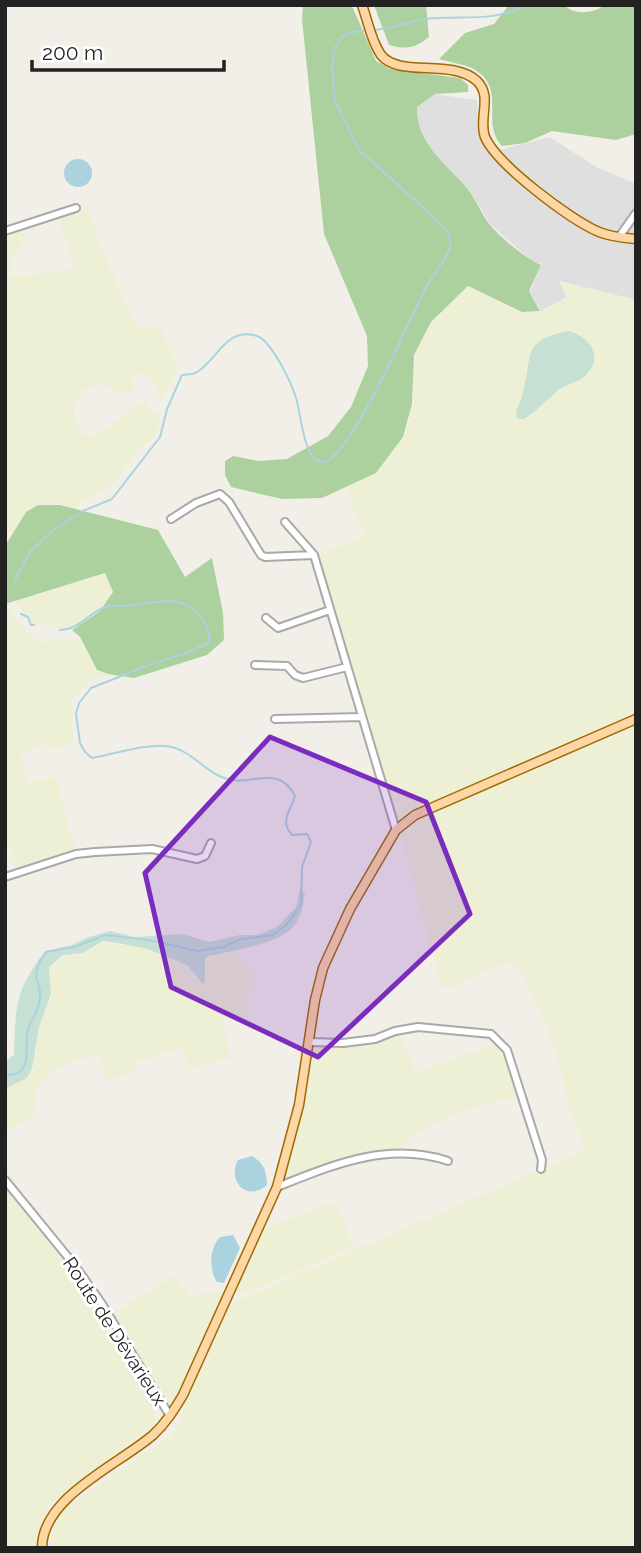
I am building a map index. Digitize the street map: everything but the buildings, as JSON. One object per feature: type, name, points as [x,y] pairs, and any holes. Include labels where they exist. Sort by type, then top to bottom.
[{"type":"main road","points":[[362,5],[376,46],[384,58],[392,63],[463,73],[474,79],[485,95],[482,122],[484,134],[496,153],[524,180],[590,228],[636,239]]},
{"type":"main road","points":[[42,1548],[42,1534],[58,1506],[153,1435],[170,1416],[183,1395],[277,1187],[299,1105],[315,1000],[323,968],[350,909],[396,830],[415,816],[636,719]]},
{"type":"street","points":[[5,230],[76,208]]},
{"type":"street","points":[[619,237],[636,213]]},
{"type":"street","points":[[171,519],[196,503],[220,494],[229,502],[261,555],[314,555]]},
{"type":"street","points":[[285,522],[314,555],[396,830]]},
{"type":"street","points":[[266,618],[278,628],[330,610]]},
{"type":"street","points":[[254,666],[286,666],[295,675],[303,678],[347,667]]},
{"type":"street","points":[[275,719],[362,717]]},
{"type":"street","points":[[5,877],[76,854],[95,852],[152,849],[197,859],[205,856],[211,844]]},
{"type":"street","points":[[310,1042],[343,1043],[374,1039],[395,1031],[418,1027],[496,1036],[507,1050],[542,1160],[541,1169]]},
{"type":"street","points":[[277,1187],[352,1159],[403,1153],[448,1161]]},
{"type":"street","name":"Route de Dévarieux","points":[[5,1180],[102,1304],[170,1416]]},
{"type":"highlighted area","points":[[270,737],[426,802],[470,914],[318,1057],[171,987],[145,873]]},
{"type":"shaded area","points":[[435,94],[477,100],[479,134],[499,150],[550,137],[596,167],[636,184],[636,300],[559,281],[567,297],[541,311],[530,292],[541,264],[532,261],[491,225],[469,190],[429,148],[417,123],[416,108]]},
{"type":"green space","points":[[303,5],[349,5],[353,8],[376,61],[390,69],[460,78],[468,85],[468,92],[435,94],[417,107],[421,131],[433,152],[470,192],[490,225],[528,258],[541,265],[529,291],[540,311],[522,312],[468,286],[431,322],[414,355],[412,404],[403,437],[376,473],[322,498],[282,499],[231,487],[225,475],[225,461],[233,456],[258,461],[287,459],[328,436],[351,407],[368,366],[367,336],[324,234],[302,19]]},
{"type":"green space","points":[[374,5],[426,5],[429,37],[410,47],[389,45]]},
{"type":"green space","points":[[509,5],[564,5],[574,11],[584,12],[605,5],[636,5],[636,134],[616,140],[552,131],[525,143],[502,146],[493,126],[492,95],[483,76],[472,68],[439,59],[465,33],[494,24]]},
{"type":"green space","points":[[88,207],[104,255],[139,329],[159,326],[179,367],[162,402],[149,376],[138,373],[133,376],[135,390],[120,394],[100,382],[82,391],[74,404],[74,416],[82,434],[94,437],[144,401],[152,412],[162,411],[156,435],[135,454],[115,484],[73,508],[60,504],[37,504],[26,512],[14,531],[5,535],[5,232],[21,227],[25,238],[9,268],[12,277],[72,269],[75,266],[57,216]]},
{"type":"green space","points":[[559,281],[636,300],[636,715],[397,821],[317,556],[364,536],[346,488],[377,473],[404,437],[413,404],[415,355],[432,322],[468,287],[521,313],[541,311],[568,297]]},
{"type":"green space","points":[[569,331],[583,338],[592,348],[592,368],[583,378],[557,391],[524,419],[517,419],[529,359],[536,344],[554,334]]},
{"type":"green space","points":[[38,505],[60,505],[158,530],[185,577],[212,558],[223,613],[224,640],[207,655],[134,678],[108,674],[97,670],[80,637],[72,630],[100,611],[113,592],[105,573],[5,604],[5,546],[26,512]]},
{"type":"green space","points":[[104,574],[112,592],[102,607],[71,628],[60,629],[46,623],[33,624],[29,616],[23,613],[17,600]]},
{"type":"green space","points":[[6,604],[28,634],[39,642],[79,639],[97,671],[108,675],[89,682],[72,699],[74,742],[51,751],[48,744],[21,754],[28,782],[56,777],[75,849],[18,868],[5,840]]},
{"type":"green space","points":[[636,724],[636,1548],[49,1548],[59,1512],[172,1435],[230,1304],[586,1150],[569,1108],[557,1054],[522,973],[511,961],[449,988],[442,986],[400,833],[409,824],[427,815]]},
{"type":"green space","points":[[300,890],[305,893],[302,907],[291,929],[264,943],[208,956],[205,959],[203,984],[188,966],[144,948],[103,941],[83,953],[63,955],[49,967],[51,994],[39,1027],[32,1069],[27,1078],[5,1089],[5,1062],[14,1055],[15,1024],[22,989],[45,951],[72,945],[110,931],[135,937],[183,934],[209,942],[240,935],[258,935],[277,927],[296,907]]},
{"type":"green space","points":[[103,942],[143,948],[171,958],[187,967],[203,984],[206,982],[206,959],[235,950],[256,975],[244,999],[251,1018],[222,1020],[231,1058],[188,1069],[183,1047],[134,1063],[137,1070],[107,1081],[97,1053],[51,1071],[38,1087],[34,1115],[5,1133],[5,1090],[27,1078],[33,1069],[39,1027],[52,994],[50,967],[63,956],[83,954]]},
{"type":"green space","points":[[400,1032],[416,1072],[499,1043],[505,1051],[520,1095],[451,1115],[418,1132],[395,1150],[347,1158],[289,1180],[284,1179],[314,1045],[345,1045]]},
{"type":"green space","points":[[5,1185],[105,1317],[156,1403],[156,1425],[49,1504],[36,1548],[5,1548]]},
{"type":"green space","points":[[336,1201],[353,1247],[252,1291],[238,1294],[234,1289],[235,1285],[262,1230]]},
{"type":"green space","points":[[176,1275],[189,1296],[225,1291],[180,1395],[173,1406],[169,1406],[113,1313]]},
{"type":"water","points":[[78,159],[88,163],[92,173],[88,183],[78,187],[68,183],[64,173],[68,163]]},
{"type":"water","points":[[252,1156],[264,1168],[267,1185],[252,1191],[241,1187],[235,1175],[235,1168],[238,1160]]},
{"type":"water","points":[[233,1235],[240,1248],[224,1283],[217,1282],[212,1265],[214,1247],[220,1237]]},
{"type":"waterway","points":[[373,30],[426,19],[502,14],[528,5]]},
{"type":"waterway","points":[[15,580],[29,553],[52,531],[83,511],[112,499],[160,437],[167,409],[182,375],[197,372],[223,346],[238,336],[257,336],[263,339],[274,354],[294,391],[307,446],[317,460],[324,462],[335,455],[349,438],[451,243],[447,231],[359,150],[335,100],[332,66],[335,48],[347,33],[367,30]]},
{"type":"waterway","points":[[5,1075],[15,1074],[25,1066],[28,1029],[40,996],[37,969],[46,952],[74,947],[106,935],[148,940],[198,951],[223,947],[241,939],[273,935],[287,924],[301,905],[302,867],[311,842],[307,834],[292,835],[288,830],[287,815],[295,796],[282,781],[274,778],[240,781],[223,778],[184,752],[166,746],[138,748],[92,758],[80,743],[76,714],[79,703],[91,688],[208,643],[207,627],[195,610],[172,601],[111,606],[103,608],[78,625],[60,630]]},
{"type":"waterway","points":[[21,614],[28,617],[31,625],[34,625]]}]
